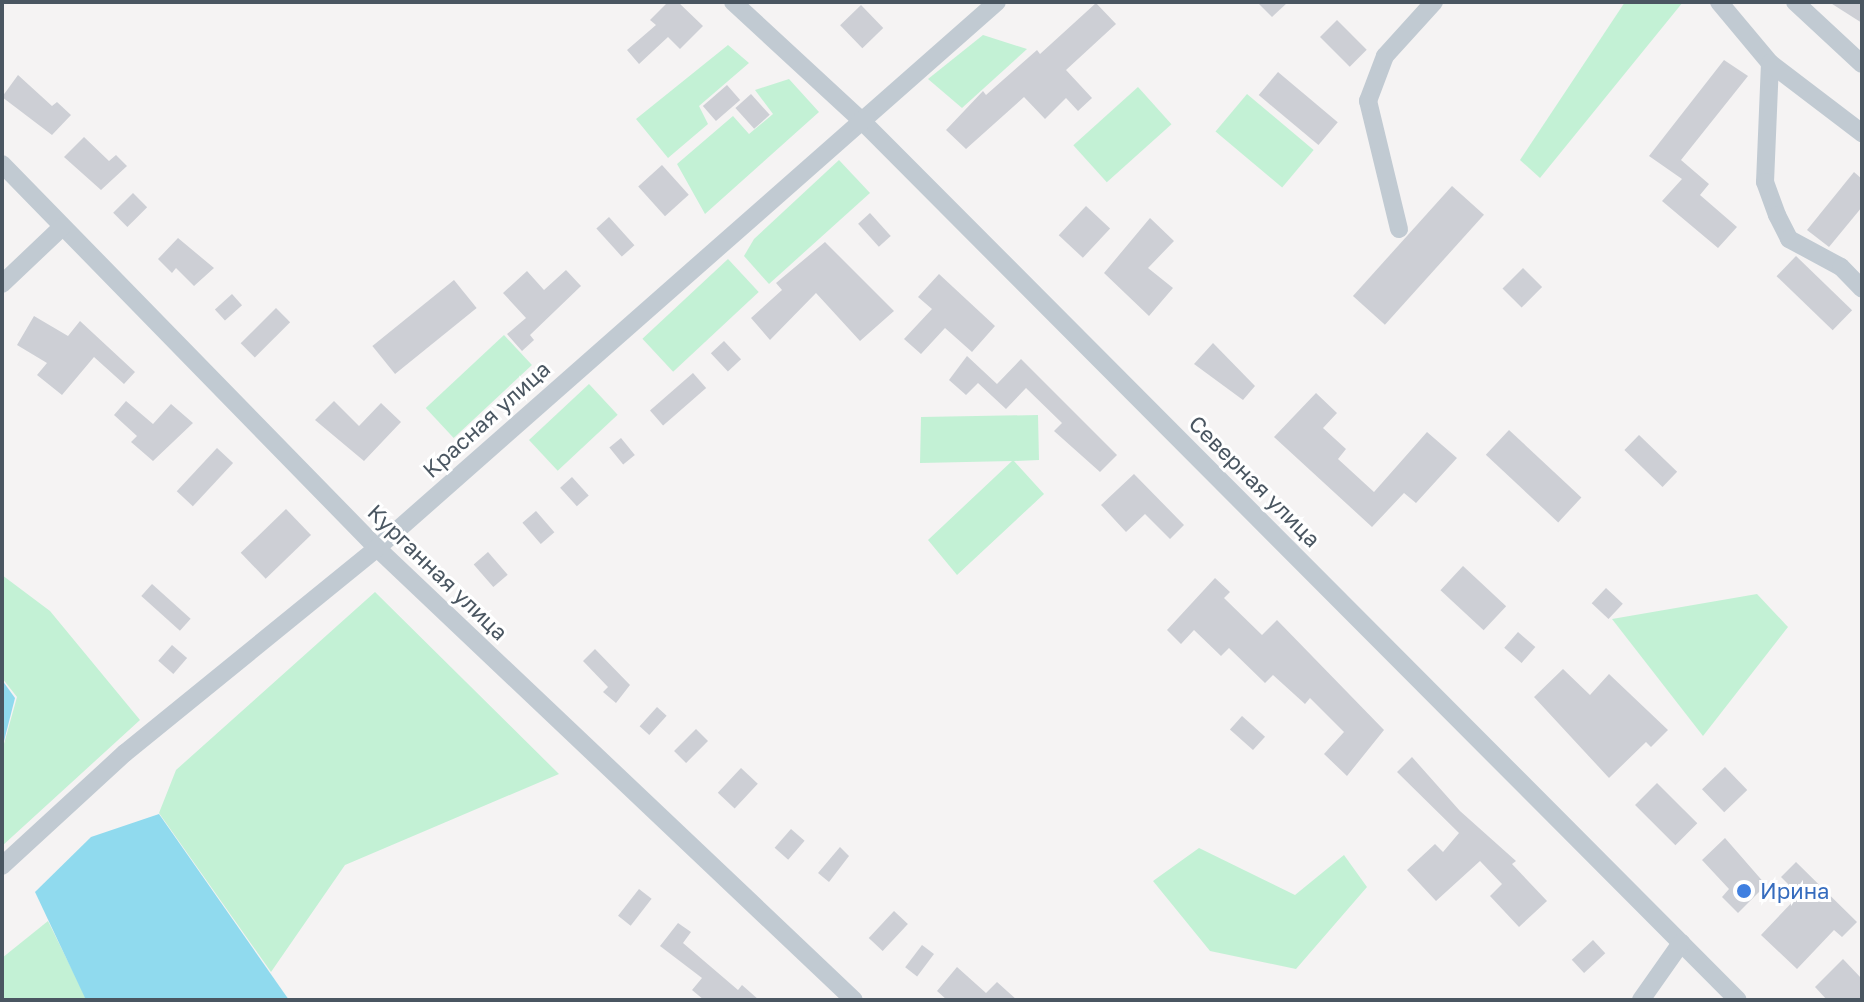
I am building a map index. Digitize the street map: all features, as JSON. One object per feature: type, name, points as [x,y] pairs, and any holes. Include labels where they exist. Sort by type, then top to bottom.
[{"type":"street","name":"Северная улица","points":[[733,2],[861,120],[1738,1000]]},
{"type":"street","name":"Красная улица","points":[[2,866],[125,753],[377,548],[997,2]]},
{"type":"street","points":[[1399,229],[1368,101],[1385,56],[1434,2]]},
{"type":"street","points":[[1719,2],[1770,63],[1862,133]]},
{"type":"street","points":[[1795,2],[1862,64]]},
{"type":"street","points":[[1770,63],[1765,182],[1777,215],[1789,239],[1841,267],[1862,289]]},
{"type":"street","name":"Курганная улица","points":[[2,164],[377,548],[854,1000]]},
{"type":"street","points":[[2,284],[62,227]]},
{"type":"street","points":[[1641,1000],[1681,943]]},
{"type":"green space","points":[[1625,2],[1683,2],[1540,178],[1520,160]]},
{"type":"green space","points":[[983,35],[1027,49],[962,108],[928,79]]},
{"type":"green space","points":[[728,45],[749,63],[699,106],[708,124],[668,158],[636,119]]},
{"type":"green space","points":[[789,79],[819,112],[705,214],[677,164],[733,116],[749,134],[773,114],[755,90]]},
{"type":"green space","points":[[1138,87],[1171,124],[1107,182],[1073,145]]},
{"type":"green space","points":[[1247,94],[1314,150],[1282,187],[1216,132]]},
{"type":"green space","points":[[839,160],[870,193],[769,284],[744,256],[754,239]]},
{"type":"green space","points":[[728,259],[759,292],[673,372],[642,339]]},
{"type":"green space","points":[[504,335],[532,365],[454,438],[426,408]]},
{"type":"green space","points":[[589,384],[618,415],[558,471],[529,440]]},
{"type":"green space","points":[[1038,415],[1039,460],[1014,461],[1044,494],[957,575],[928,540],[1012,461],[920,463],[921,417]]},
{"type":"green space","points":[[2,575],[50,611],[140,720],[2,846],[2,751],[17,697],[2,678]]},
{"type":"green space","points":[[375,592],[559,774],[345,865],[271,972],[159,813],[176,770]]},
{"type":"green space","points":[[1757,594],[1788,627],[1703,736],[1612,619]]},
{"type":"green space","points":[[1199,848],[1295,895],[1344,855],[1367,887],[1296,969],[1210,951],[1153,881]]},
{"type":"green space","points":[[48,921],[87,1000],[2,1000],[2,958]]},
{"type":"water","points":[[2,680],[15,698],[2,749]]},
{"type":"water","points":[[159,814],[289,1000],[86,1000],[35,892],[91,837]]},
{"type":"building","points":[[668,2],[678,2],[703,26],[680,49],[668,37],[639,64],[627,50],[656,25],[650,20]]},
{"type":"building","points":[[1257,2],[1288,2],[1272,17]]},
{"type":"building","points":[[1829,2],[1862,2],[1862,23]]},
{"type":"building","points":[[1096,3],[1116,24],[1066,70],[1092,98],[1078,111],[1066,98],[1045,119],[1024,97],[966,149],[946,130],[983,91],[986,95],[1037,50],[1040,54]]},
{"type":"building","points":[[861,5],[883,28],[862,48],[840,25]]},
{"type":"building","points":[[1337,20],[1367,50],[1350,67],[1320,37]]},
{"type":"building","points":[[1724,60],[1748,76],[1681,160],[1709,184],[1700,195],[1737,227],[1718,248],[1662,201],[1682,179],[1649,156]]},
{"type":"building","points":[[1278,72],[1338,122],[1318,145],[1259,95]]},
{"type":"building","points":[[18,75],[52,106],[57,102],[71,115],[52,135],[2,97]]},
{"type":"building","points":[[727,85],[740,100],[716,121],[703,106]]},
{"type":"building","points":[[751,94],[770,115],[754,129],[735,108]]},
{"type":"building","points":[[84,137],[109,161],[116,155],[127,166],[101,190],[64,157]]},
{"type":"building","points":[[662,165],[689,195],[665,216],[638,186]]},
{"type":"building","points":[[1854,172],[1862,179],[1862,207],[1829,247],[1807,230]]},
{"type":"building","points":[[1452,186],[1484,215],[1385,325],[1353,296]]},
{"type":"building","points":[[133,193],[147,207],[127,227],[113,213]]},
{"type":"building","points":[[1086,206],[1110,229],[1083,258],[1059,235]]},
{"type":"building","points":[[870,213],[891,236],[879,247],[858,224]]},
{"type":"building","points":[[609,217],[634,245],[622,257],[596,228]]},
{"type":"building","points":[[1150,218],[1174,241],[1148,268],[1173,288],[1149,316],[1104,273]]},
{"type":"building","points":[[178,238],[214,268],[194,286],[176,268],[172,273],[158,259]]},
{"type":"building","points":[[825,242],[894,311],[860,341],[816,293],[770,340],[751,318],[782,290],[776,283]]},
{"type":"building","points":[[1796,256],[1852,310],[1833,330],[1777,276]]},
{"type":"building","points":[[1523,268],[1542,287],[1522,308],[1502,289]]},
{"type":"building","points":[[566,270],[581,286],[530,335],[534,340],[522,351],[507,334],[526,318],[503,293],[527,271],[544,290]]},
{"type":"building","points":[[939,274],[995,326],[972,352],[945,328],[921,354],[904,339],[932,309],[918,297]]},
{"type":"building","points":[[454,280],[477,308],[395,374],[372,346]]},
{"type":"building","points":[[232,294],[242,305],[225,321],[215,309]]},
{"type":"building","points":[[276,308],[290,322],[255,357],[241,343]]},
{"type":"building","points":[[34,316],[68,336],[80,321],[135,372],[124,384],[94,357],[62,395],[37,375],[47,363],[17,345]]},
{"type":"building","points":[[724,341],[741,359],[728,372],[711,353]]},
{"type":"building","points":[[1213,343],[1255,386],[1243,400],[1194,364]]},
{"type":"building","points":[[967,356],[997,384],[1021,359],[1117,455],[1100,472],[1054,431],[1062,423],[1026,388],[1006,409],[978,383],[966,395],[949,380]]},
{"type":"building","points":[[693,373],[706,388],[663,425],[650,410]]},
{"type":"building","points":[[1316,393],[1337,413],[1323,428],[1346,449],[1338,459],[1374,492],[1427,432],[1457,458],[1416,503],[1404,493],[1372,527],[1274,437]]},
{"type":"building","points":[[126,401],[153,424],[171,404],[193,423],[153,461],[131,442],[137,436],[114,415]]},
{"type":"building","points":[[334,401],[359,426],[381,403],[401,422],[364,461],[315,420]]},
{"type":"building","points":[[1509,430],[1581,498],[1558,522],[1486,455]]},
{"type":"building","points":[[1639,435],[1677,472],[1663,487],[1624,450]]},
{"type":"building","points":[[621,438],[635,455],[623,465],[609,447]]},
{"type":"building","points":[[217,448],[233,463],[193,506],[177,491]]},
{"type":"building","points":[[1134,474],[1184,525],[1170,539],[1145,514],[1126,532],[1101,505]]},
{"type":"building","points":[[572,477],[589,496],[577,506],[560,488]]},
{"type":"building","points":[[286,509],[311,535],[266,579],[241,553]]},
{"type":"building","points":[[536,511],[554,532],[541,544],[522,523]]},
{"type":"building","points":[[488,552],[508,575],[493,587],[474,564]]},
{"type":"building","points":[[1463,566],[1506,606],[1484,630],[1440,590]]},
{"type":"building","points":[[1215,578],[1230,592],[1224,598],[1262,635],[1277,620],[1384,730],[1347,776],[1324,754],[1344,732],[1310,698],[1305,704],[1273,675],[1265,683],[1229,648],[1221,656],[1194,630],[1181,644],[1167,630]]},
{"type":"building","points":[[152,584],[191,619],[180,631],[141,596]]},
{"type":"building","points":[[1606,588],[1623,604],[1608,619],[1592,603]]},
{"type":"building","points":[[1518,632],[1535,647],[1522,663],[1504,648]]},
{"type":"building","points":[[172,645],[187,658],[173,674],[158,661]]},
{"type":"building","points":[[595,649],[630,685],[616,703],[603,692],[608,687],[583,661]]},
{"type":"building","points":[[1563,669],[1590,695],[1609,674],[1668,730],[1651,747],[1646,742],[1609,778],[1534,697]]},
{"type":"building","points":[[657,707],[667,716],[649,735],[640,726]]},
{"type":"building","points":[[1242,716],[1265,737],[1253,750],[1230,729]]},
{"type":"building","points":[[696,729],[708,741],[686,763],[674,751]]},
{"type":"building","points":[[1412,757],[1460,811],[1516,861],[1512,864],[1547,901],[1519,927],[1490,896],[1502,884],[1480,861],[1436,901],[1407,870],[1435,844],[1443,852],[1459,833],[1397,772]]},
{"type":"building","points":[[1725,767],[1747,790],[1724,812],[1702,789]]},
{"type":"building","points":[[741,768],[758,784],[735,809],[718,793]]},
{"type":"building","points":[[1657,783],[1697,823],[1675,845],[1635,805]]},
{"type":"building","points":[[791,829],[805,841],[788,860],[775,848]]},
{"type":"building","points":[[1725,838],[1766,885],[1738,913],[1722,897],[1729,889],[1702,860]]},
{"type":"building","points":[[840,847],[849,856],[829,882],[818,873]]},
{"type":"building","points":[[1796,862],[1857,922],[1842,937],[1834,930],[1797,969],[1761,935],[1799,895],[1781,877]]},
{"type":"building","points":[[639,889],[652,899],[631,926],[618,916]]},
{"type":"building","points":[[894,911],[908,924],[883,951],[869,938]]},
{"type":"building","points":[[678,923],[691,932],[683,943],[738,990],[742,985],[759,1000],[704,1000],[692,990],[702,978],[660,946]]},
{"type":"building","points":[[1593,940],[1605,953],[1584,973],[1572,960]]},
{"type":"building","points":[[922,945],[934,954],[917,976],[905,967]]},
{"type":"building","points":[[1843,959],[1862,979],[1862,1000],[1827,1000],[1815,987]]},
{"type":"building","points":[[957,967],[986,993],[997,982],[1017,1000],[947,1000],[937,991]]},
{"type":"place","name":"Ирина","points":[[1744,891]]}]
